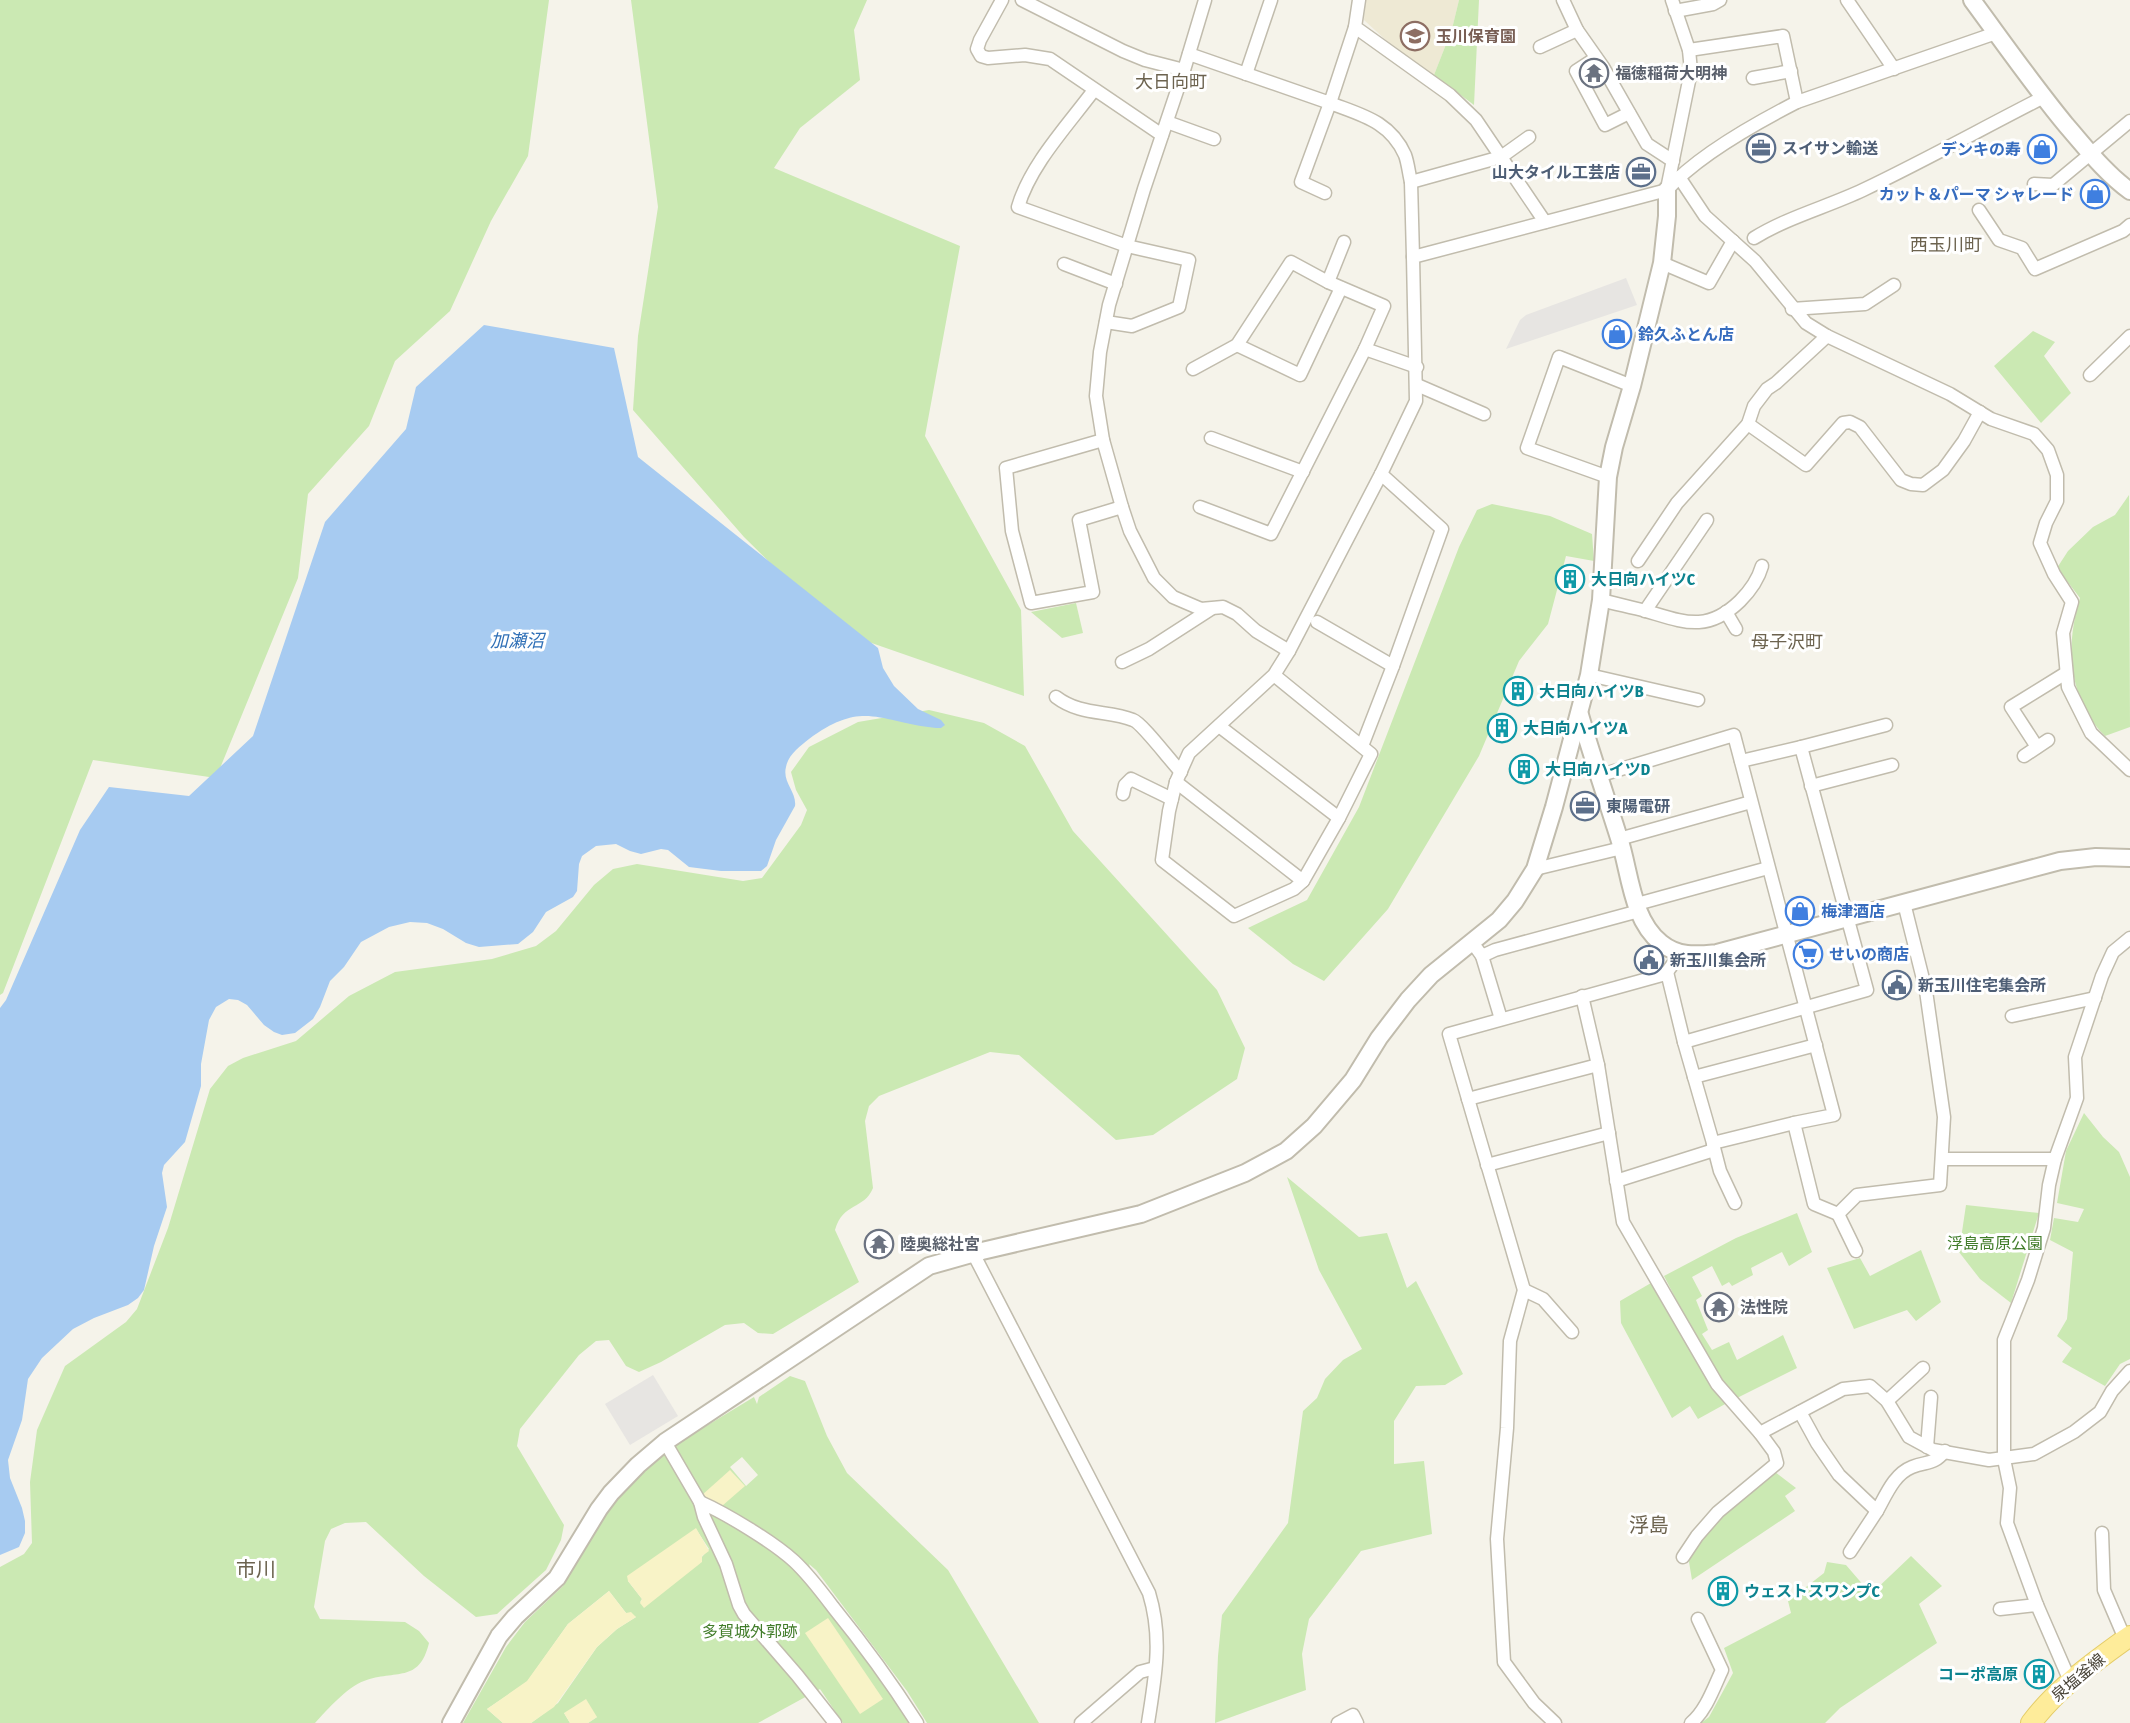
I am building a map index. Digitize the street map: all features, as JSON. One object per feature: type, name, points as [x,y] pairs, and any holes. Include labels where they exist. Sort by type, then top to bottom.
[{"type":"main road","name":"泉塩釜線","points":[[2031,1723],[2070,1681],[2128,1637]]},
{"type":"street","points":[[1002,0],[980,40],[977,49],[981,56],[988,58],[1025,55],[1050,59],[1162,135]]},
{"type":"street","points":[[1022,0],[1123,51],[1145,60],[1184,70]]},
{"type":"street","points":[[1205,0],[1116,284],[1100,352],[1096,396],[1103,440],[1122,507],[1130,531],[1154,578],[1173,597],[1201,609],[1224,607],[1237,614],[1256,631],[1289,651]]},
{"type":"street","points":[[1246,74],[1271,0]]},
{"type":"street","points":[[1325,193],[1301,182],[1355,27],[1359,0]]},
{"type":"street","points":[[1563,0],[1577,30],[1647,144],[1673,161]]},
{"type":"street","points":[[451,1723],[499,1636],[515,1617],[557,1578],[611,1493],[638,1465],[665,1442],[929,1266],[973,1253],[1141,1214],[1245,1173],[1286,1151],[1314,1126],[1353,1080],[1379,1038],[1408,1000],[1431,975],[1477,949],[1515,901],[1535,869],[1589,675],[1601,600],[1608,477],[1662,263],[1667,190],[1691,71],[1689,50],[1674,6],[1713,4],[1720,0]]},
{"type":"street","points":[[1847,0],[1894,69]]},
{"type":"street","points":[[1972,0],[2044,98],[2090,153],[2130,191]]},
{"type":"street","points":[[1355,27],[1450,95],[1476,120],[1545,222]]},
{"type":"street","points":[[1540,46],[1577,30]]},
{"type":"street","points":[[1413,257],[1667,190],[1679,177],[1767,117],[1797,102],[1996,33]]},
{"type":"street","points":[[1689,50],[1783,36],[1797,102]]},
{"type":"street","points":[[1189,54],[1377,121],[1392,135],[1405,155],[1411,182],[1416,401],[1381,474],[1289,651],[1274,675],[1189,753],[1172,799],[1162,860],[1234,916],[1294,889],[1303,881],[1339,818],[1371,754],[1274,675]]},
{"type":"street","points":[[1596,58],[1576,71],[1605,125],[1629,113]]},
{"type":"street","points":[[1753,78],[1791,71]]},
{"type":"street","points":[[1094,90],[1033,172],[1022,191],[1018,207],[1127,246],[1189,260],[1179,307],[1132,326],[1106,322]]},
{"type":"street","points":[[1754,238],[1775,225],[1860,191],[1940,153],[2044,98]]},
{"type":"street","points":[[2034,184],[2053,185],[2130,121]]},
{"type":"street","points":[[1167,122],[1215,140]]},
{"type":"street","points":[[1411,182],[1501,157],[1529,137]]},
{"type":"street","points":[[1679,177],[1705,216],[1755,261],[1792,309],[1806,323],[1827,336],[1950,394],[1991,419],[2034,434],[2048,450],[2056,475],[2056,501],[2040,543],[2054,574],[2072,602],[2063,633],[2068,687],[2091,733],[2130,770]]},
{"type":"street","points":[[1979,210],[1999,240],[2022,248],[2035,269],[2123,231],[2130,225]]},
{"type":"street","points":[[1662,263],[1709,283],[1733,241]]},
{"type":"street","points":[[1328,282],[1344,242]]},
{"type":"street","points":[[1193,369],[1237,345],[1291,262],[1328,282],[1384,306],[1365,349],[1271,534],[1200,507]]},
{"type":"street","points":[[1064,264],[1116,284]]},
{"type":"street","points":[[1792,309],[1865,304],[1894,285]]},
{"type":"street","points":[[1237,345],[1300,375],[1341,288]]},
{"type":"street","points":[[1638,561],[1677,503],[1748,424],[1754,406],[1767,389],[1827,336]]},
{"type":"street","points":[[2090,375],[2130,336]]},
{"type":"street","points":[[1365,349],[1417,367]]},
{"type":"street","points":[[1608,477],[1527,448],[1559,357],[1632,386]]},
{"type":"street","points":[[1417,385],[1484,414]]},
{"type":"street","points":[[1748,424],[1806,465],[1844,423],[1850,422],[1860,427],[1901,480],[1911,484],[1923,484],[1943,470],[1964,441],[1980,412]]},
{"type":"street","points":[[1211,438],[1303,472]]},
{"type":"street","points":[[1103,440],[1006,468],[1012,531],[1031,603],[1093,592],[1079,519],[1122,507]]},
{"type":"street","points":[[1362,746],[1442,529],[1381,474]]},
{"type":"street","points":[[1645,611],[1707,520]]},
{"type":"street","points":[[1601,600],[1682,622],[1712,620],[1726,612],[1747,594],[1760,574],[1762,566]]},
{"type":"street","points":[[1122,662],[1149,649],[1211,609]]},
{"type":"street","points":[[1726,612],[1736,629]]},
{"type":"street","points":[[1317,622],[1393,666]]},
{"type":"street","points":[[2024,756],[2042,744],[2011,707],[2066,673]]},
{"type":"street","points":[[1589,675],[1698,700]]},
{"type":"street","points":[[1056,697],[1062,702],[1086,711],[1135,720],[1179,777],[1303,881]]},
{"type":"street","points":[[1580,714],[1621,844],[1638,908],[1647,928],[1660,942],[1675,952],[1692,956],[1717,953],[2060,861],[2096,856],[2130,858]]},
{"type":"street","points":[[1219,726],[1339,818]]},
{"type":"street","points":[[1741,761],[1886,726]]},
{"type":"street","points":[[1598,776],[1734,735],[1834,1115],[1794,1123],[1714,1146],[1616,1181]]},
{"type":"street","points":[[1684,1042],[1867,990],[1801,747]]},
{"type":"street","points":[[1811,786],[1892,765]]},
{"type":"street","points":[[1123,794],[1125,785],[1131,779],[1172,799]]},
{"type":"street","points":[[1535,869],[1751,802]]},
{"type":"street","points":[[1477,949],[1495,950],[1768,868]]},
{"type":"street","points":[[1838,1214],[1857,1196],[1940,1185],[1944,1117],[1926,991],[1904,903]]},
{"type":"street","points":[[2070,1681],[2037,1605],[2007,1523],[2010,1488],[2004,1459],[2004,1341],[2028,1280],[2044,1228],[2049,1185],[2055,1159],[2077,1098],[2075,1057],[2113,952],[2128,943]]},
{"type":"street","points":[[1477,949],[1501,1019]]},
{"type":"street","points":[[1555,1723],[1534,1703],[1504,1662],[1497,1539],[1507,1428],[1510,1341],[1524,1290],[1449,1034],[1667,972],[1681,953]]},
{"type":"street","points":[[1667,972],[1720,1171],[1735,1203]]},
{"type":"street","points":[[1582,996],[1598,1065],[1623,1222],[1717,1384],[1760,1433],[1774,1452],[1777,1463],[1718,1512],[1697,1536],[1683,1557]]},
{"type":"street","points":[[2012,1016],[2095,998]]},
{"type":"street","points":[[1694,1077],[1816,1045]]},
{"type":"street","points":[[1468,1099],[1598,1065]]},
{"type":"street","points":[[1794,1123],[1814,1204],[1838,1214],[1856,1251]]},
{"type":"street","points":[[1488,1165],[1609,1133]]},
{"type":"street","points":[[1942,1159],[2055,1159]]},
{"type":"street","points":[[973,1253],[1149,1593],[1156,1614],[1158,1647],[1148,1723]]},
{"type":"street","points":[[1524,1290],[1543,1299],[1572,1332]]},
{"type":"street","points":[[1887,1401],[1923,1368]]},
{"type":"street","points":[[1760,1433],[1843,1389],[1870,1386],[1887,1401],[1909,1437],[1927,1447],[1989,1460],[2034,1454],[2074,1432],[2100,1412],[2112,1391],[2130,1371]]},
{"type":"street","points":[[1927,1447],[1931,1397]]},
{"type":"street","points":[[1800,1412],[1817,1443],[1839,1475],[1877,1511]]},
{"type":"street","points":[[665,1442],[700,1502],[744,1614],[835,1723]]},
{"type":"street","points":[[1850,1552],[1891,1485],[1900,1475],[1912,1467],[1937,1461],[1945,1451]]},
{"type":"street","points":[[700,1502],[714,1508],[778,1548],[794,1561],[847,1624],[895,1688],[917,1723]]},
{"type":"street","points":[[2102,1533],[2104,1590],[2128,1637]]},
{"type":"street","points":[[2000,1609],[2037,1605]]},
{"type":"street","points":[[1690,1723],[1697,1718],[1722,1670],[1698,1619]]},
{"type":"street","points":[[1081,1723],[1140,1672],[1155,1668]]},
{"type":"street","points":[[1338,1723],[1353,1715],[1357,1723]]},
{"type":"shaded area","name":"玉川保育園","points":[[1365,0],[1459,0],[1452,29],[1434,75],[1388,42],[1364,20]]},
{"type":"shaded area","points":[[1626,278],[1637,305],[1506,349],[1520,320],[1526,315]]},
{"type":"shaded area","points":[[653,1375],[678,1416],[630,1445],[605,1404]]},
{"type":"green space","points":[[0,0],[549,0],[528,156],[491,221],[450,311],[395,361],[369,426],[308,494],[298,578],[216,778],[93,760],[3,993],[0,995]]},
{"type":"green space","points":[[631,0],[867,0],[854,30],[860,80],[800,128],[774,168],[960,246],[925,436],[1021,610],[1024,696],[840,632],[744,537],[633,410],[638,336],[658,207]]},
{"type":"green space","points":[[1459,0],[1479,0],[1474,105],[1434,75],[1452,29]]},
{"type":"green space","points":[[2033,331],[2055,342],[2044,356],[2071,393],[2041,423],[1994,366]]},
{"type":"green space","points":[[2129,495],[2130,727],[2105,736],[2083,705],[2073,671],[2072,634],[2080,598],[2057,568],[2068,551],[2093,527],[2115,515]]},
{"type":"green space","points":[[1492,504],[1550,516],[1592,534],[1594,561],[1566,556],[1548,624],[1519,661],[1479,756],[1388,909],[1324,981],[1293,964],[1248,928],[1307,900],[1359,807],[1459,547],[1477,510]]},
{"type":"green space","points":[[1076,603],[1083,633],[1062,638],[1031,612]]},
{"type":"green space","points":[[929,710],[984,723],[1025,746],[1073,831],[1217,990],[1245,1048],[1237,1079],[1153,1135],[1116,1140],[1019,1055],[990,1052],[879,1096],[869,1106],[865,1121],[873,1188],[864,1200],[843,1215],[835,1230],[859,1282],[773,1334],[758,1333],[744,1323],[725,1325],[639,1372],[626,1366],[609,1340],[596,1341],[579,1355],[520,1429],[517,1446],[564,1525],[561,1540],[546,1570],[497,1614],[476,1617],[424,1576],[366,1522],[345,1523],[331,1529],[325,1541],[314,1607],[320,1619],[405,1622],[419,1631],[429,1643],[425,1656],[412,1670],[358,1684],[338,1699],[315,1723],[0,1723],[0,1567],[24,1554],[32,1543],[30,1482],[37,1430],[65,1366],[126,1322],[137,1309],[168,1228],[210,1089],[228,1066],[243,1058],[296,1041],[349,996],[395,972],[492,959],[536,946],[556,931],[594,885],[613,869],[637,864],[743,881],[762,878],[801,825],[807,810],[796,790],[791,772],[809,747],[858,722]]},
{"type":"green space","points":[[2084,1113],[2103,1137],[2119,1152],[2130,1177],[2130,1359],[2120,1364],[2105,1386],[2062,1362],[2072,1348],[2057,1336],[2067,1319],[2073,1252],[2050,1240],[2054,1218],[2078,1222],[2084,1209],[2057,1203],[2066,1151]]},
{"type":"green space","points":[[1287,1177],[1359,1237],[1387,1233],[1407,1288],[1416,1281],[1463,1374],[1445,1385],[1416,1386],[1394,1421],[1394,1464],[1424,1461],[1432,1534],[1361,1551],[1309,1619],[1302,1654],[1306,1690],[1215,1723],[1222,1615],[1288,1523],[1303,1411],[1317,1398],[1325,1379],[1343,1360],[1362,1349],[1319,1270]]},
{"type":"green space","name":"浮島高原公園","points":[[1966,1205],[2039,1213],[2011,1303],[1980,1279],[1959,1252]]},
{"type":"green space","points":[[1797,1213],[1812,1252],[1789,1266],[1782,1252],[1751,1268],[1753,1275],[1732,1286],[1729,1282],[1722,1286],[1712,1266],[1692,1277],[1702,1296],[1696,1300],[1708,1330],[1702,1334],[1712,1350],[1729,1342],[1737,1360],[1783,1335],[1797,1368],[1735,1399],[1707,1359],[1664,1276],[1736,1238]]},
{"type":"green space","points":[[1921,1250],[1941,1302],[1916,1321],[1907,1310],[1854,1329],[1827,1268],[1860,1258],[1870,1276]]},
{"type":"green space","points":[[1651,1283],[1713,1388],[1727,1403],[1698,1419],[1690,1406],[1672,1418],[1621,1323],[1620,1301]]},
{"type":"green space","name":"多賀城外郭跡","points":[[790,1376],[805,1381],[827,1436],[847,1473],[948,1570],[1039,1723],[927,1723],[907,1691],[816,1570],[809,1564],[811,1570],[900,1684],[924,1723],[843,1723],[820,1689],[758,1723],[588,1723],[597,1717],[564,1713],[570,1723],[531,1723],[558,1703],[597,1647],[617,1629],[636,1617],[626,1613],[609,1591],[568,1624],[527,1682],[487,1709],[503,1723],[463,1723],[506,1647],[525,1622],[563,1586],[599,1524],[617,1499],[665,1451],[754,1397],[757,1404],[759,1397]],"holes":[[[742,1457],[758,1475],[746,1486],[730,1467]],[[696,1529],[709,1549],[701,1558],[640,1602],[642,1599],[628,1581]]]},
{"type":"green space","points":[[1775,1472],[1796,1488],[1785,1496],[1795,1511],[1692,1580],[1690,1553],[1720,1515]]},
{"type":"green space","points":[[1911,1556],[1942,1586],[1919,1604],[1937,1643],[1840,1708],[1825,1723],[1701,1723],[1709,1717],[1733,1673],[1724,1648],[1791,1613],[1788,1601],[1824,1573],[1827,1562],[1846,1565],[1871,1594]]},
{"type":"sand","points":[[730,1470],[745,1486],[722,1506],[702,1495]]},
{"type":"sand","points":[[696,1528],[709,1551],[702,1556],[702,1562],[644,1608],[640,1603],[642,1599],[628,1581],[627,1576]]},
{"type":"sand","points":[[609,1591],[626,1613],[631,1612],[636,1617],[617,1629],[597,1647],[554,1707],[531,1723],[503,1723],[487,1709],[527,1681],[568,1624]]},
{"type":"sand","points":[[828,1618],[883,1699],[860,1714],[805,1633]]},
{"type":"sand","points":[[586,1699],[597,1717],[588,1723],[570,1723],[564,1713]]},
{"type":"water","name":"加瀬沼","points":[[484,325],[614,348],[638,457],[878,648],[883,668],[894,686],[918,709],[941,720],[945,725],[936,728],[885,718],[858,716],[828,727],[798,748],[787,763],[785,772],[794,796],[795,806],[776,840],[767,866],[761,871],[721,871],[689,867],[668,850],[661,849],[641,854],[616,844],[596,846],[582,856],[579,864],[577,891],[573,897],[546,912],[533,932],[518,944],[479,947],[466,943],[443,929],[427,923],[410,922],[389,927],[361,942],[344,967],[330,981],[313,1019],[295,1033],[282,1035],[274,1032],[264,1025],[247,1005],[238,1000],[229,999],[216,1007],[209,1020],[201,1064],[201,1086],[185,1142],[164,1165],[162,1173],[167,1207],[154,1246],[144,1290],[128,1305],[73,1329],[42,1358],[28,1379],[22,1420],[8,1460],[10,1478],[22,1508],[25,1533],[19,1547],[0,1555],[0,1008],[6,1000],[80,830],[109,787],[189,796],[253,736],[325,522],[406,429],[416,387]]},
{"type":"place","name":"玉川保育園","points":[[1415,36]]},
{"type":"place","name":"福徳稲荷大明神","points":[[1594,73]]},
{"type":"place","name":"スイサン輸送","points":[[1761,148]]},
{"type":"place","name":"デンキの寿","points":[[2042,149]]},
{"type":"place","name":"山大タイル工芸店","points":[[1641,172]]},
{"type":"place","name":"カット＆パーマ シャレード","points":[[2095,194]]},
{"type":"place","name":"鈴久ふとん店","points":[[1617,334]]},
{"type":"place","name":"大日向ハイツC","points":[[1570,579]]},
{"type":"place","name":"大日向ハイツB","points":[[1518,691]]},
{"type":"place","name":"大日向ハイツA","points":[[1502,728]]},
{"type":"place","name":"大日向ハイツD","points":[[1524,769]]},
{"type":"place","name":"東陽電研","points":[[1585,806]]},
{"type":"place","name":"梅津酒店","points":[[1800,911]]},
{"type":"place","name":"せいの商店","points":[[1808,954]]},
{"type":"place","name":"新玉川集会所","points":[[1649,960]]},
{"type":"place","name":"新玉川住宅集会所","points":[[1897,985]]},
{"type":"place","name":"陸奥総社宮","points":[[879,1244]]},
{"type":"place","name":"法性院","points":[[1719,1307]]},
{"type":"place","name":"ウェストスワンプC","points":[[1723,1591]]},
{"type":"place","name":"コーポ高原","points":[[2039,1674]]},
{"type":"district","name":"大日向町","points":[[1171,82]]},
{"type":"district","name":"西玉川町","points":[[1946,245]]},
{"type":"district","name":"母子沢町","points":[[1787,642]]},
{"type":"district","name":"浮島","points":[[1649,1525]]},
{"type":"district","name":"市川","points":[[256,1569]]}]
